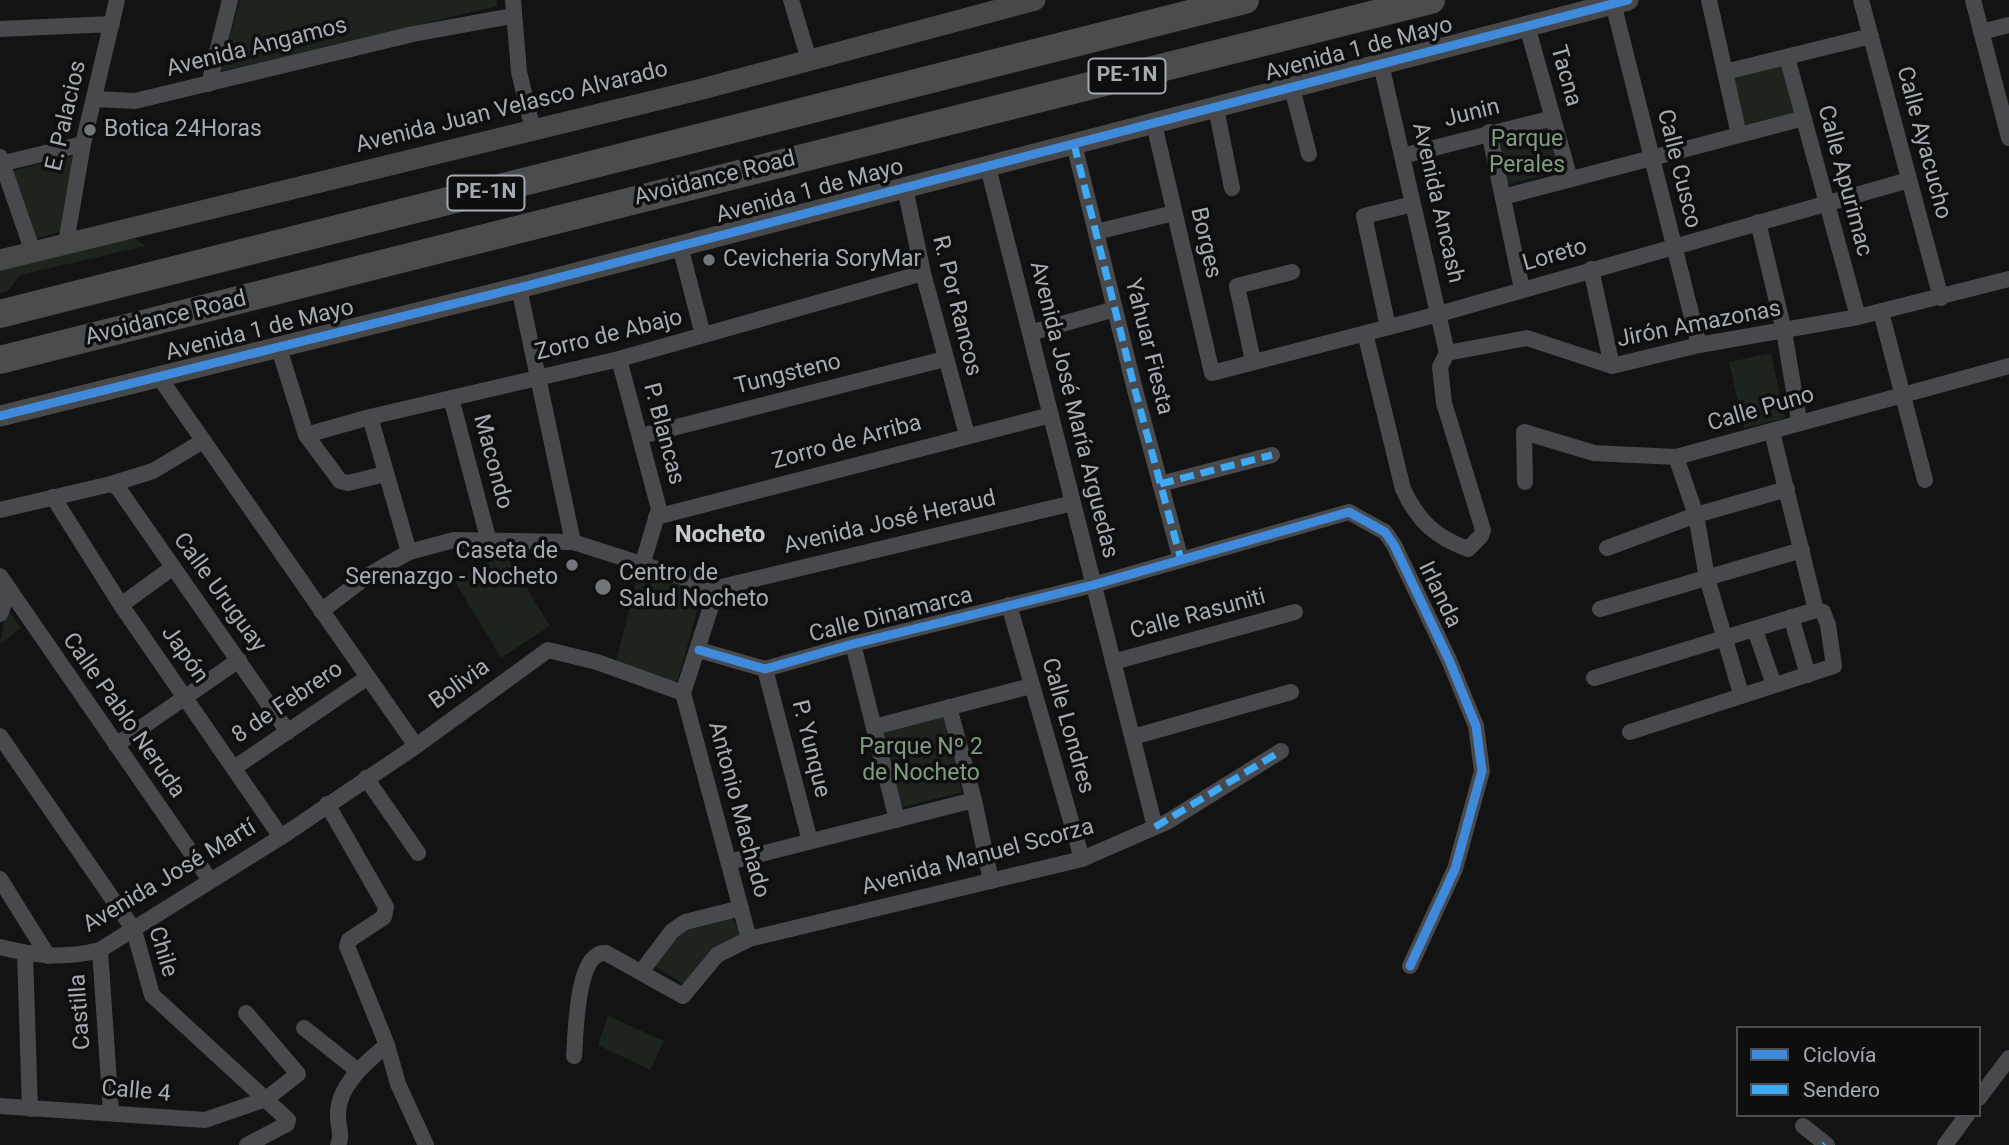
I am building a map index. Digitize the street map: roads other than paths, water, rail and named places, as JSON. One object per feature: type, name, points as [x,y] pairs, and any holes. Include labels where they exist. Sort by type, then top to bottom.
[{"type":"highway","name":"Avoidance Road","points":[[0,314],[1245,0]]},
{"type":"highway","name":"Avoidance Road","points":[[0,360],[1431,0]]},
{"type":"street","name":"E. Palacios","points":[[66,243],[83,144],[117,0]]},
{"type":"street","points":[[209,83],[230,0]]},
{"type":"street","points":[[791,0],[808,60]]},
{"type":"street","name":"Avenida Juan Velasco Alvarado","points":[[0,260],[533,130],[1035,0]]},
{"type":"street","points":[[1709,0],[1739,135]]},
{"type":"street","name":"Calle Ayacucho","points":[[1861,0],[1941,298]]},
{"type":"street","points":[[1973,0],[2009,138]]},
{"type":"street","name":"Avenida 1 de Mayo","points":[[0,416],[278,345],[519,288],[1621,2]]},
{"type":"street","name":"Calle Cusco","points":[[1621,2],[1652,158],[1699,345]]},
{"type":"street","points":[[513,8],[519,72],[533,130]]},
{"type":"street","name":"Avenida Angamos","points":[[95,99],[135,102],[513,8]]},
{"type":"street","points":[[0,29],[112,24]]},
{"type":"street","points":[[1981,32],[2009,25]]},
{"type":"street","name":"Tacna","points":[[1527,26],[1570,179]]},
{"type":"street","points":[[1725,72],[1871,36]]},
{"type":"street","name":"Calle Apurimac","points":[[1787,57],[1858,317]]},
{"type":"street","name":"Avenida Ancash","points":[[1381,64],[1447,353]]},
{"type":"street","points":[[1292,88],[1309,154]]},
{"type":"street","points":[[1216,108],[1232,188]]},
{"type":"street","name":"Junin","points":[[1402,156],[1553,118]]},
{"type":"street","points":[[1503,197],[1804,118]]},
{"type":"street","name":"Borges","points":[[1154,124],[1212,373]]},
{"type":"street","points":[[1489,132],[1522,289]]},
{"type":"street","points":[[33,252],[1,162],[83,144]]},
{"type":"street","name":"Yahuar Fiesta","points":[[1074,144],[1181,560]]},
{"type":"street","name":"Avenida José María Arguedas","points":[[988,167],[1155,827]]},
{"type":"street","name":"Loreto","points":[[1212,373],[1439,314],[1673,245],[1827,205],[1909,180]]},
{"type":"street","name":"R. Por Rancos","points":[[905,187],[923,273],[967,435]]},
{"type":"street","points":[[1388,327],[1364,216],[1413,204]]},
{"type":"street","points":[[1096,232],[1174,213]]},
{"type":"street","points":[[1758,222],[1784,331],[1799,421]]},
{"type":"street","points":[[681,246],[703,335]]},
{"type":"street","points":[[1591,269],[1612,366]]},
{"type":"street","points":[[1253,361],[1237,286],[1292,272]]},
{"type":"street","name":"Zorro de Abajo","points":[[306,435],[370,417],[619,359],[923,273]]},
{"type":"street","name":"Jirón Amazonas","points":[[1447,353],[1527,338],[1612,366],[1699,345],[1881,312],[2009,279]]},
{"type":"street","points":[[519,288],[573,542]]},
{"type":"street","points":[[1030,333],[1115,309]]},
{"type":"street","points":[[1881,312],[1926,480]]},
{"type":"street","points":[[1365,333],[1403,489],[1413,511],[1427,528],[1468,549],[1483,530],[1456,446],[1441,385],[1440,367],[1447,353]]},
{"type":"street","points":[[278,345],[306,435],[340,481],[348,483],[385,474]]},
{"type":"street","name":"P. Blancas","points":[[619,359],[659,509],[643,562]]},
{"type":"street","name":"Tungsteno","points":[[641,436],[945,359]]},
{"type":"street","name":"Calle Puno","points":[[1525,482],[1524,432],[1594,453],[1676,457],[1772,432],[1799,421],[1903,397],[2009,366]]},
{"type":"street","points":[[159,377],[416,746]]},
{"type":"street","name":"Macondo","points":[[451,398],[488,538]]},
{"type":"street","name":"Zorro de Arriba","points":[[656,517],[1051,415]]},
{"type":"street","points":[[370,417],[409,552]]},
{"type":"street","points":[[1772,432],[1816,610]]},
{"type":"street","points":[[0,510],[111,484],[153,471],[203,441]]},
{"type":"street","points":[[1160,484],[1272,454]]},
{"type":"street","points":[[1676,457],[1696,515],[1707,578],[1741,694]]},
{"type":"street","name":"Calle Uruguay","points":[[111,484],[118,488],[288,732]]},
{"type":"street","points":[[1607,548],[1696,515],[1787,489]]},
{"type":"street","name":"Japón","points":[[53,497],[121,605],[281,837]]},
{"type":"street","name":"Avenida José Heraud","points":[[717,588],[1073,503]]},
{"type":"street","name":"Irlanda","points":[[1093,585],[1349,512],[1385,532],[1394,545],[1449,660],[1476,726],[1482,771],[1455,870],[1410,966]]},
{"type":"street","points":[[321,611],[369,575],[409,552],[454,540],[488,538],[573,542],[643,562],[717,588],[683,693]]},
{"type":"street","points":[[1600,609],[1802,550]]},
{"type":"street","points":[[121,605],[172,568]]},
{"type":"street","points":[[0,614],[4,583]]},
{"type":"street","name":"Calle Pablo Neruda","points":[[4,583],[209,880]]},
{"type":"street","name":"Calle Dinamarca","points":[[765,669],[853,644],[1093,585]]},
{"type":"street","name":"Calle Londres","points":[[1009,605],[1082,859]]},
{"type":"street","points":[[1594,678],[1791,617],[1816,610],[1823,612],[1828,625],[1834,666],[1630,732]]},
{"type":"street","name":"Calle Rasuniti","points":[[1113,662],[1295,612]]},
{"type":"street","points":[[1791,617],[1808,675]]},
{"type":"street","points":[[1755,629],[1774,685]]},
{"type":"street","points":[[853,644],[897,820]]},
{"type":"street","name":"Bolivia","points":[[281,837],[416,746],[548,650],[597,662],[683,693]]},
{"type":"street","points":[[699,650],[765,669]]},
{"type":"street","points":[[116,745],[239,660]]},
{"type":"street","name":"P. Yunque","points":[[765,669],[810,841]]},
{"type":"street","name":"8 de Febrero","points":[[234,768],[368,677]]},
{"type":"street","points":[[874,727],[1031,686]]},
{"type":"street","points":[[1133,737],[1291,692]]},
{"type":"street","name":"Antonio Machado","points":[[683,693],[749,939]]},
{"type":"street","points":[[949,707],[974,800],[991,881]]},
{"type":"street","name":"Chile","points":[[0,736],[134,930],[152,995],[288,1120],[287,1124],[247,1145]]},
{"type":"street","name":"Avenida Manuel Scorza","points":[[641,972],[683,996],[717,955],[749,939],[1082,859],[1155,827],[1281,751]]},
{"type":"street","points":[[366,778],[418,853]]},
{"type":"street","points":[[729,862],[974,800]]},
{"type":"street","points":[[327,804],[386,907],[384,917],[349,940],[347,946],[387,1045],[398,1084],[426,1145]]},
{"type":"street","name":"Avenida José Martí","points":[[0,947],[25,954],[75,957],[100,950],[281,837]]},
{"type":"street","points":[[0,879],[48,956]]},
{"type":"street","points":[[574,1056],[581,990],[593,955],[606,953],[641,972],[672,931],[685,922],[741,908]]},
{"type":"street","name":"Castilla","points":[[100,950],[111,1112]]},
{"type":"street","points":[[25,954],[30,1109]]},
{"type":"street","name":"Calle 4","points":[[0,1106],[205,1120],[265,1099],[298,1075],[246,1013]]},
{"type":"street","points":[[304,1028],[357,1070]]},
{"type":"street","points":[[338,1145],[341,1139],[339,1104],[357,1070],[387,1045]]},
{"type":"street","points":[[1981,1095],[2009,1058]]},
{"type":"street","points":[[1945,1145],[1966,1117]]},
{"type":"street","points":[[1803,1126],[1825,1145]]},
{"type":"place","name":"Botica 24Horas","points":[[90,130]]},
{"type":"place","name":"Cevicheria SoryMar","points":[[709,260]]},
{"type":"place","name":"Caseta de Serenazgo - Nocheto","points":[[572,565]]},
{"type":"place","name":"Centro de Salud Nocheto","points":[[603,587]]},
{"type":"district","name":"Nocheto","points":[[720,536]]},
{"type":"park label","name":"Parque Perales","points":[[1527,153]]},
{"type":"park label","name":"Parque Nº 2 de Nocheto","points":[[921,761]]}]
